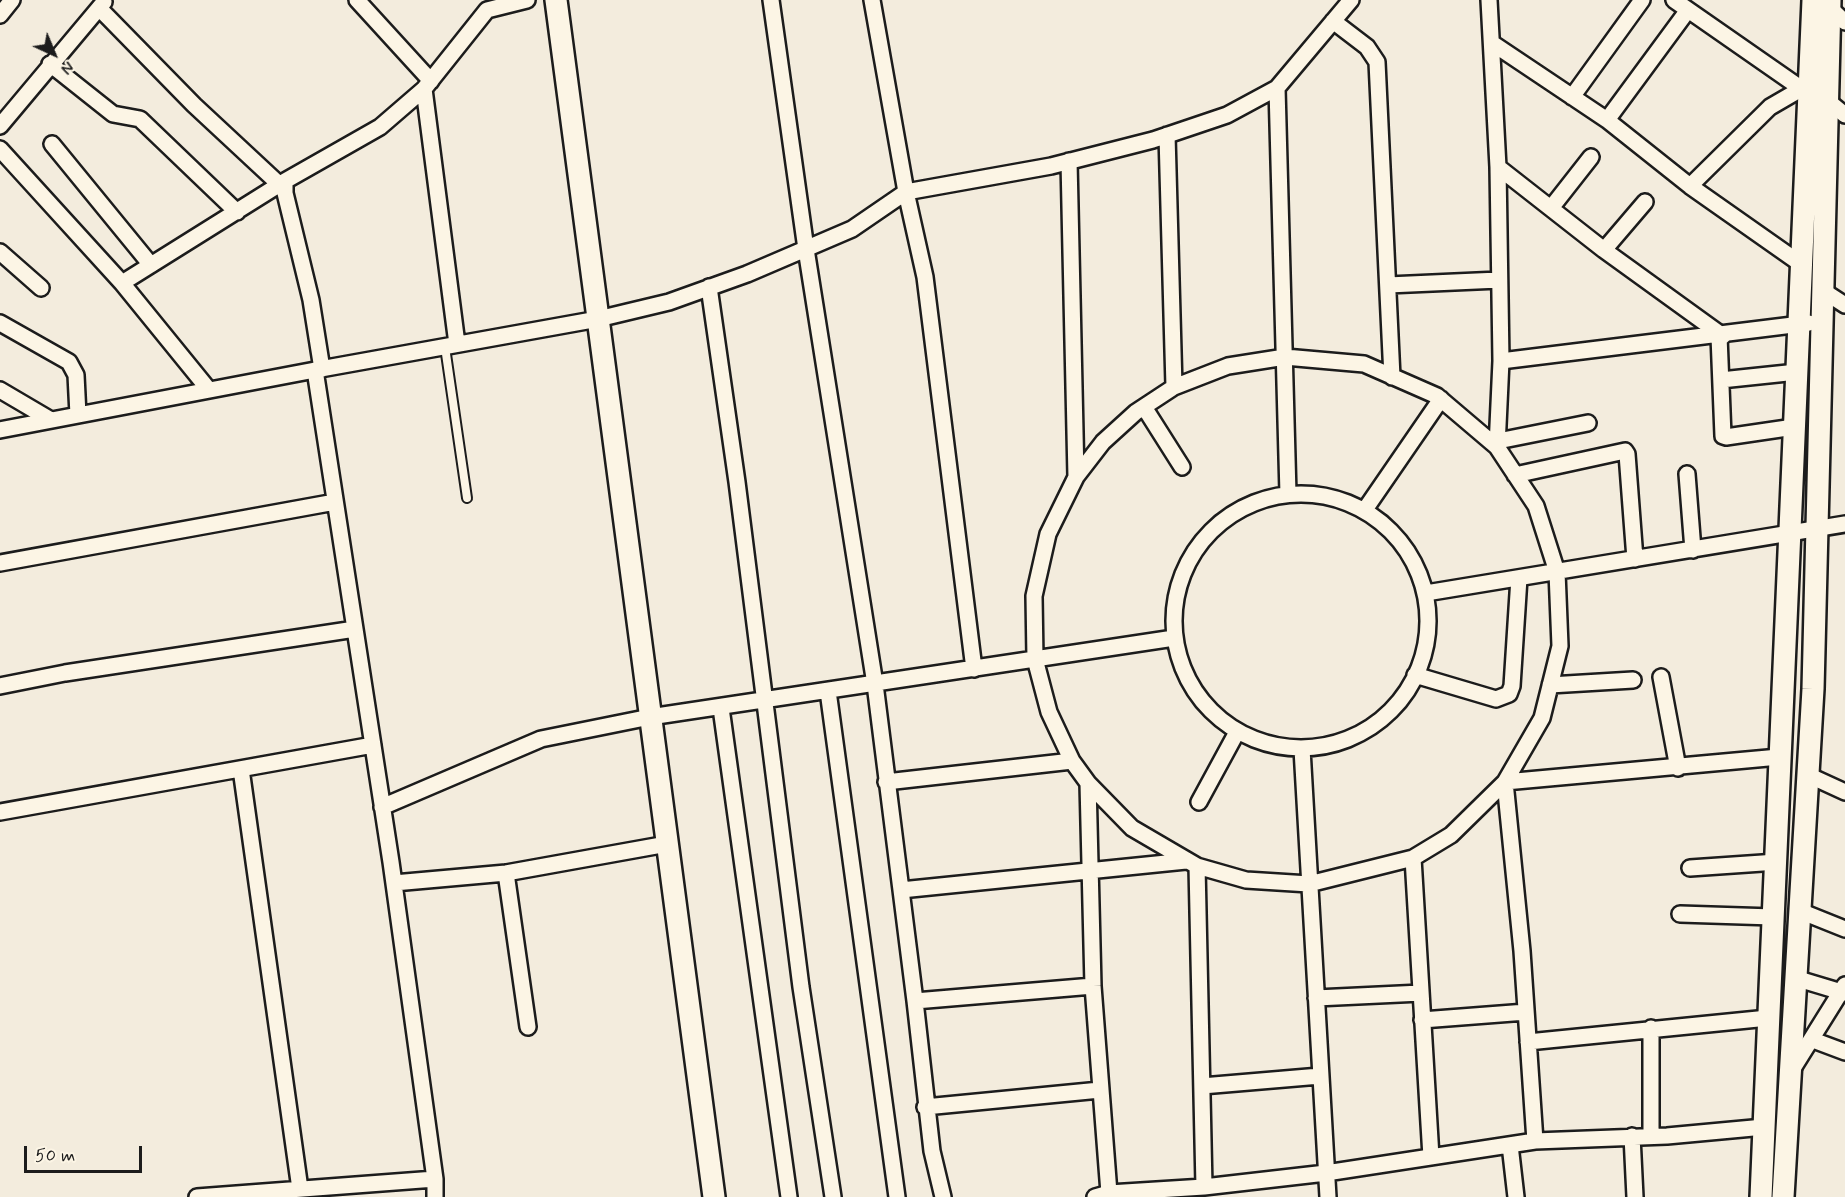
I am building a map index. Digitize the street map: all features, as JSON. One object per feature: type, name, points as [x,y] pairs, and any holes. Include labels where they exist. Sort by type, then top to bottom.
[{"type":"street","points":[[0,15],[12,0]]},
{"type":"street","points":[[357,0],[427,85],[451,346]]},
{"type":"street","points":[[122,283],[282,183],[380,127],[427,85],[487,10],[527,0]]},
{"type":"street","points":[[556,0],[714,1197]]},
{"type":"street","points":[[771,0],[806,249],[875,684],[915,1001],[925,1107],[943,1197]]},
{"type":"street","points":[[872,0],[906,192],[925,277],[974,669]]},
{"type":"street","points":[[0,430],[598,319],[669,302],[852,229],[906,192],[1069,161],[1167,135],[1227,115],[1278,88],[1351,0]]},
{"type":"street","points":[[1489,0],[1498,167],[1501,361],[1498,444]]},
{"type":"street","points":[[1572,97],[1642,0]]},
{"type":"street","points":[[1674,0],[1820,101]]},
{"type":"street","points":[[0,126],[102,4],[194,105],[282,183],[311,300],[335,502],[394,883],[435,1179],[435,1197]]},
{"type":"street","points":[[1761,1197],[1801,264],[1830,7]]},
{"type":"street","points":[[1607,120],[1688,10]]},
{"type":"street","points":[[1333,21],[1373,53],[1377,62],[1392,376]]},
{"type":"street","points":[[1492,43],[1607,120],[1690,186],[1801,264]]},
{"type":"street","points":[[50,64],[113,114],[140,118],[237,212]]},
{"type":"street","points":[[1278,88],[1288,494]]},
{"type":"street","points":[[1690,186],[1770,107],[1820,101]]},
{"type":"street","points":[[1783,1197],[1808,772],[1822,290],[1820,101]]},
{"type":"street","points":[[1167,135],[1174,387]]},
{"type":"street","points":[[52,144],[151,265]]},
{"type":"street","points":[[0,149],[122,283],[208,390]]},
{"type":"street","points":[[1551,208],[1591,157]]},
{"type":"street","points":[[1069,161],[1076,477]]},
{"type":"street","points":[[1498,167],[1604,250],[1721,336]]},
{"type":"street","points":[[1604,250],[1645,202]]},
{"type":"street","points":[[0,252],[41,288]]},
{"type":"street","points":[[1388,285],[1499,280]]},
{"type":"street","points":[[709,287],[737,482],[801,987],[833,1197]]},
{"type":"street","points":[[1822,290],[1845,305]]},
{"type":"street","points":[[1501,361],[1721,336],[1821,321]]},
{"type":"street","points":[[0,323],[69,362],[76,375],[78,415]]},
{"type":"street","points":[[1721,336],[1720,380],[1724,437],[1794,427]]},
{"type":"street","points":[[1285,357],[1364,364],[1392,376],[1442,399],[1498,444],[1536,506],[1557,572],[1560,646],[1542,718],[1505,782],[1450,835],[1413,858],[1309,884],[1246,880],[1191,864],[1132,828],[1088,783],[1072,761],[1048,712],[1035,659],[1034,596],[1048,534],[1076,477],[1104,442],[1144,407],[1174,387],[1228,366],[1285,357]]},
{"type":"street","points":[[1720,380],[1797,372]]},
{"type":"street","points":[[0,390],[51,420]]},
{"type":"street","points":[[1364,511],[1442,399]]},
{"type":"street","points":[[1144,407],[1182,468]]},
{"type":"street","points":[[1498,444],[1588,423]]},
{"type":"street","points":[[1515,475],[1625,451],[1628,454],[1635,559]]},
{"type":"street","points":[[1687,474],[1693,550]]},
{"type":"street","points":[[1288,494],[1325,495],[1364,511],[1390,529],[1413,558],[1426,593],[1428,631],[1415,675],[1401,700],[1373,726],[1339,743],[1302,749],[1265,744],[1237,732],[1203,705],[1184,674],[1173,638],[1175,597],[1189,559],[1215,527],[1249,504],[1288,494]]},
{"type":"street","points":[[0,563],[335,502]]},
{"type":"street","points":[[1426,593],[1845,524]]},
{"type":"street","points":[[1415,675],[1496,699],[1509,694],[1512,686],[1519,578]]},
{"type":"street","points":[[0,686],[65,673],[355,629]]},
{"type":"street","points":[[382,807],[541,739],[650,717],[1173,638]]},
{"type":"street","points":[[1661,677],[1678,768]]},
{"type":"street","points":[[1550,685],[1633,680]]},
{"type":"street","points":[[828,691],[897,1197]]},
{"type":"street","points":[[721,708],[789,1197]]},
{"type":"street","points":[[1199,802],[1237,732]]},
{"type":"street","points":[[0,812],[373,745]]},
{"type":"street","points":[[1302,749],[1328,1197]]},
{"type":"street","points":[[886,783],[1072,761]]},
{"type":"street","points":[[1505,782],[1678,768],[1779,764],[1808,772],[1845,792]]},
{"type":"street","points":[[241,769],[300,1189]]},
{"type":"street","points":[[1505,782],[1535,1141]]},
{"type":"street","points":[[1088,783],[1089,871],[1100,1090],[1102,1195],[1204,1187],[1243,1190],[1326,1173],[1535,1141],[1651,1136],[1764,1127]]},
{"type":"street","points":[[394,883],[506,873],[667,844]]},
{"type":"street","points":[[1413,858],[1431,1157]]},
{"type":"street","points":[[1690,868],[1777,862]]},
{"type":"street","points":[[901,890],[1089,871],[1191,864]]},
{"type":"street","points":[[1191,864],[1202,1086],[1204,1187]]},
{"type":"street","points":[[506,873],[528,1028]]},
{"type":"street","points":[[1800,911],[1845,929]]},
{"type":"street","points":[[1680,914],[1773,917]]},
{"type":"street","points":[[1792,1070],[1844,990],[1795,978]]},
{"type":"street","points":[[915,1001],[1093,986]]},
{"type":"street","points":[[1316,998],[1421,993]]},
{"type":"street","points":[[1422,1020],[1526,1012]]},
{"type":"street","points":[[1528,1042],[1767,1018]]},
{"type":"street","points":[[1651,1028],[1651,1136]]},
{"type":"street","points":[[1813,1040],[1845,1052]]},
{"type":"street","points":[[1202,1086],[1320,1076]]},
{"type":"street","points":[[925,1107],[1100,1090]]},
{"type":"street","points":[[1632,1136],[1635,1197]]},
{"type":"street","points":[[1510,1145],[1516,1197]]},
{"type":"street","points":[[197,1197],[300,1189],[318,1193],[435,1179]]},
{"type":"lane","points":[[451,346],[467,498]]}]
